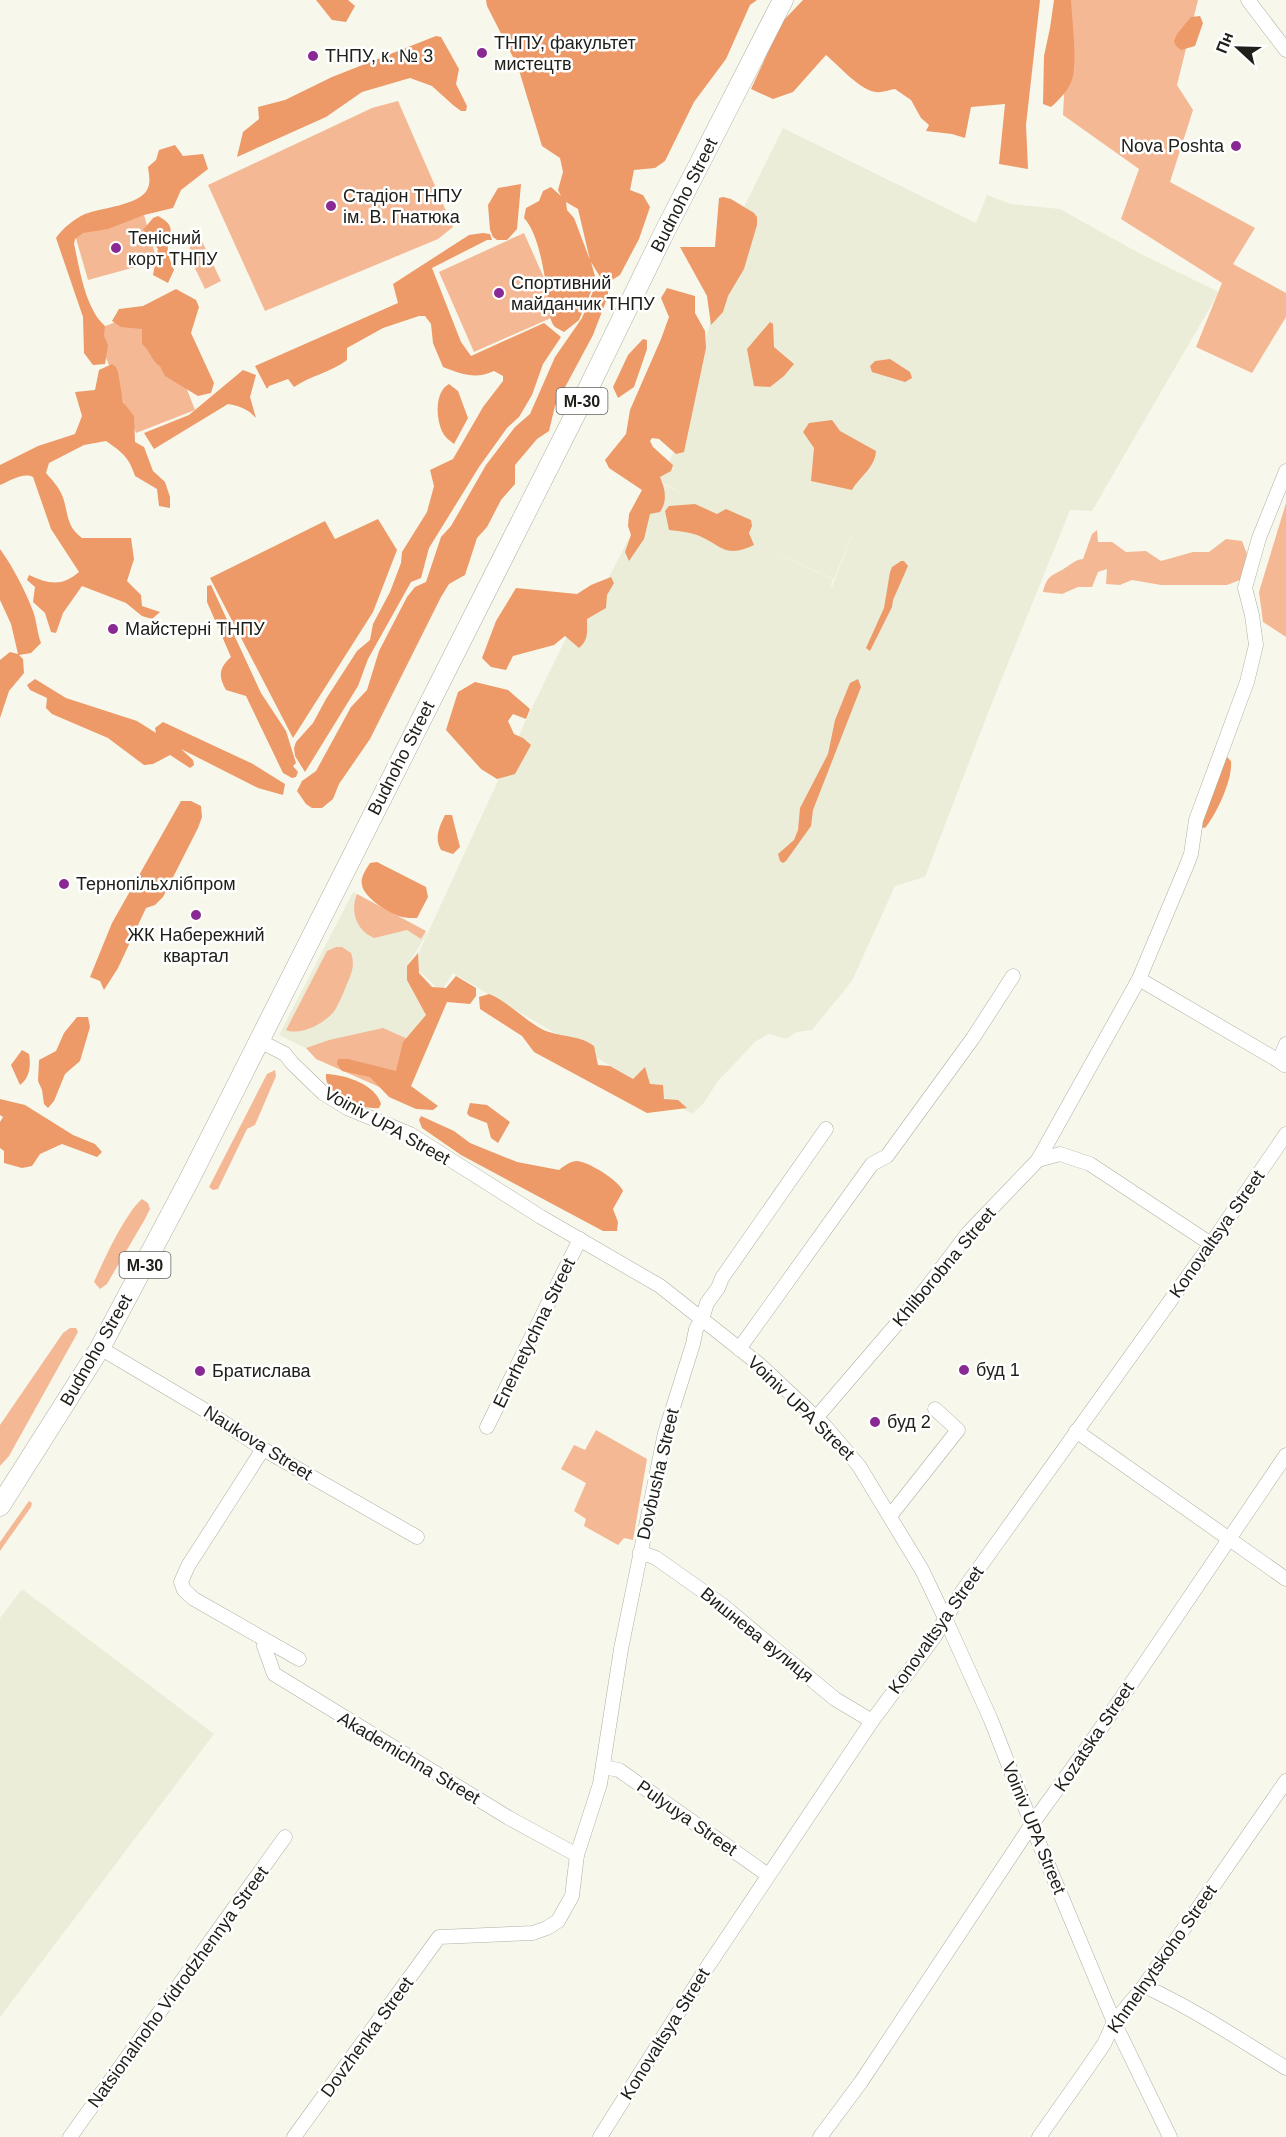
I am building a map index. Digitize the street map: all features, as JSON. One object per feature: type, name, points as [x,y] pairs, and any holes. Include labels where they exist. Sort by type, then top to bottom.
[{"type":"highway","name":"Budnoho Street","points":[[0,1506],[100,1348],[188,1182],[783,0]]},
{"type":"street","points":[[1248,0],[1286,50]]},
{"type":"street","name":"Khliborobna Street","points":[[816,1418],[918,1299],[968,1233],[1038,1160],[1139,979],[1191,854],[1196,820],[1247,682],[1256,645],[1245,588],[1259,538],[1286,471]]},
{"type":"street","points":[[739,1349],[872,1164],[887,1156],[907,1130],[974,1038],[1013,976]]},
{"type":"street","points":[[1139,979],[1282,1064],[1286,1044]]},
{"type":"street","name":"Voiniv UPA Street","points":[[260,1041],[285,1054],[291,1064],[323,1093],[347,1108],[410,1134],[660,1286],[760,1365],[816,1418],[859,1466],[922,1570],[945,1618],[991,1720],[1039,1843],[1114,2022],[1170,2137]]},
{"type":"street","name":"Dovbusha Street","points":[[439,1937],[533,1933],[558,1921],[572,1896],[576,1855],[600,1784],[621,1649],[665,1433],[696,1329],[702,1320],[707,1303],[722,1278],[826,1129]]},
{"type":"street","name":"Konovaltsya Street","points":[[600,2137],[704,1972],[872,1720],[935,1636],[1000,1537],[1211,1244],[1286,1134]]},
{"type":"street","points":[[1038,1160],[1060,1154],[1090,1164],[1211,1244]]},
{"type":"street","name":"Enerhetychna Street","points":[[487,1427],[580,1239]]},
{"type":"street","name":"Naukova Street","points":[[100,1348],[208,1412],[262,1449],[417,1537]]},
{"type":"street","points":[[890,1516],[958,1430],[935,1409]]},
{"type":"street","points":[[1076,1431],[1286,1579]]},
{"type":"street","points":[[262,1449],[188,1566],[181,1582],[184,1590],[194,1599],[299,1659]]},
{"type":"street","name":"Kozatska Street","points":[[820,2137],[861,2082],[1032,1824],[1097,1734],[1286,1455]]},
{"type":"street","name":"Вишнева вулиця","points":[[640,1552],[656,1558],[721,1604],[835,1699],[872,1720]]},
{"type":"street","name":"Akademichna Street","points":[[266,1641],[264,1646],[274,1674],[509,1818],[576,1855]]},
{"type":"street","name":"Pulyuya Street","points":[[603,1767],[619,1770],[768,1875]]},
{"type":"street","name":"Khmelnytskoho Street","points":[[1039,2137],[1094,2059],[1114,2022],[1144,1986],[1286,1781]]},
{"type":"street","name":"Natsionalnoho Vidrodzhennya Street","points":[[70,2137],[285,1837]]},
{"type":"street","name":"Dovzhenka Street","points":[[294,2137],[439,1937]]},
{"type":"street","points":[[1144,1986],[1216,2023],[1286,2068]]},
{"type":"shaded area","points":[[316,0],[348,0],[355,6],[346,22],[332,20]]},
{"type":"shaded area","points":[[486,0],[757,0],[750,5],[726,59],[694,102],[665,161],[655,168],[634,170],[630,190],[643,195],[650,207],[639,239],[620,275],[609,282],[602,280],[591,262],[596,280],[579,320],[564,332],[555,327],[552,321],[540,256],[534,234],[524,218],[526,208],[539,201],[543,191],[551,187],[561,196],[558,190],[563,172],[560,158],[542,146],[518,67]],"holes":[[[566,202],[578,209],[590,260],[574,218],[567,210]]]},
{"type":"shaded area","points":[[803,0],[1040,0],[1026,125],[1028,169],[999,164],[1005,104],[971,107],[965,138],[926,131],[929,125],[921,118],[911,100],[895,89],[870,91],[850,77],[826,55],[793,92],[773,99],[751,89],[782,22]]},
{"type":"shaded area","points":[[1054,0],[1071,0],[1075,59],[1070,85],[1051,107],[1043,104],[1044,56]]},
{"type":"shaded area","points":[[1069,0],[1198,0],[1177,85],[1193,110],[1170,182],[1255,228],[1233,264],[1286,293],[1286,317],[1252,373],[1196,347],[1222,283],[1121,219],[1139,169],[1063,115]]},
{"type":"shaded area","points":[[1200,16],[1203,23],[1195,46],[1181,50],[1174,41],[1177,34],[1191,17]]},
{"type":"shaded area","points":[[436,36],[441,37],[459,69],[456,84],[467,106],[466,111],[461,111],[432,86],[410,78],[362,92],[326,117],[237,157],[243,132],[259,119],[258,107],[285,100],[332,77]]},
{"type":"shaded area","name":"Стадіон ТНПУ ім. В. Гнатюка","points":[[398,101],[453,227],[438,239],[265,311],[208,185],[372,108]]},
{"type":"shaded area","points":[[783,128],[976,223],[987,195],[1011,204],[1060,209],[1141,254],[1219,292],[1092,511],[1070,510],[925,877],[895,886],[852,981],[812,1030],[797,1032],[786,1039],[769,1034],[756,1041],[718,1081],[703,1104],[692,1114],[453,973],[441,992],[413,965],[568,634],[577,639],[658,482],[680,492],[659,481],[676,448],[739,217]],"holes":[[[682,512],[834,579],[855,527],[832,587],[833,579]]]},
{"type":"shaded area","points":[[175,145],[183,156],[203,154],[208,169],[181,190],[173,208],[144,215],[108,229],[83,233],[75,239],[74,244],[84,288],[93,309],[105,326],[104,336],[108,345],[105,364],[93,365],[84,353],[83,317],[56,238],[69,224],[85,214],[128,203],[143,195],[149,185],[148,167],[156,160],[159,150]]},
{"type":"shaded area","points":[[521,184],[517,229],[507,240],[497,240],[490,230],[488,205],[498,188]]},
{"type":"shaded area","points":[[719,198],[731,199],[754,213],[757,217],[757,225],[744,269],[728,296],[723,312],[711,325],[707,296],[680,247],[715,247]]},
{"type":"shaded area","name":"Тенісний корт ТНПУ","points":[[144,215],[157,261],[88,280],[75,235]]},
{"type":"shaded area","points":[[158,216],[169,224],[170,228],[168,253],[174,270],[168,283],[153,275],[158,249],[143,230],[153,218]]},
{"type":"shaded area","name":"Спортивний майданчик ТНПУ","points":[[524,233],[560,314],[474,352],[439,272]]},
{"type":"shaded area","points":[[490,234],[492,240],[487,240],[432,268],[461,342],[471,356],[544,323],[561,337],[543,364],[532,395],[519,417],[507,428],[479,467],[429,548],[421,578],[411,582],[368,659],[358,686],[305,772],[295,756],[296,742],[313,723],[357,651],[370,640],[373,624],[390,592],[401,563],[402,552],[427,512],[434,486],[430,470],[453,459],[483,407],[503,381],[503,376],[494,371],[475,376],[468,375],[443,367],[433,343],[431,324],[425,316],[383,328],[347,348],[347,360],[341,364],[294,387],[288,379],[269,386],[267,389],[255,366],[398,303],[393,284],[469,235]]},
{"type":"shaded area","points":[[201,239],[221,281],[205,289],[189,256],[190,244]]},
{"type":"shaded area","points":[[604,286],[608,291],[608,296],[593,335],[555,406],[549,431],[537,439],[515,465],[515,484],[501,500],[487,527],[477,538],[465,575],[449,584],[441,597],[370,739],[339,784],[333,799],[322,808],[312,808],[306,804],[297,791],[302,781],[316,771],[351,707],[367,690],[379,651],[407,597],[415,587],[426,582],[441,537],[451,526],[486,465],[515,427],[530,414],[555,357],[582,318],[594,289]]},
{"type":"shaded area","points":[[667,288],[695,296],[695,313],[705,331],[706,348],[684,452],[676,454],[659,439],[652,438],[650,441],[653,447],[673,465],[671,471],[660,477],[665,494],[663,508],[660,512],[650,514],[644,539],[629,561],[625,552],[631,535],[628,526],[629,514],[642,490],[609,468],[605,460],[626,434],[630,410],[669,317],[661,298]]},
{"type":"shaded area","points":[[176,289],[196,300],[199,307],[191,333],[214,383],[211,393],[198,396],[165,376],[142,344],[142,329],[121,327],[112,321],[119,309],[143,306]]},
{"type":"shaded area","points":[[155,307],[195,410],[136,433],[95,330]]},
{"type":"shaded area","points":[[770,322],[773,324],[774,347],[794,364],[770,387],[754,386],[747,349]]},
{"type":"shaded area","points":[[643,339],[647,340],[647,349],[634,387],[618,398],[613,387],[628,355]]},
{"type":"shaded area","points":[[890,359],[910,372],[912,378],[905,382],[872,372],[870,366],[875,361]]},
{"type":"shaded area","points":[[112,364],[118,372],[123,402],[134,416],[135,442],[144,447],[153,471],[165,482],[170,497],[170,508],[159,506],[157,489],[135,476],[124,455],[106,441],[84,445],[49,463],[46,473],[60,490],[72,528],[82,538],[131,538],[134,559],[127,581],[141,595],[142,606],[160,612],[152,619],[142,616],[126,603],[82,586],[63,613],[56,633],[51,632],[45,613],[33,602],[35,587],[27,580],[29,575],[49,582],[61,582],[79,572],[51,529],[33,477],[21,476],[0,485],[0,465],[38,446],[75,434],[82,416],[75,392],[95,390],[99,370]]},
{"type":"shaded area","points":[[243,370],[256,375],[250,397],[256,418],[243,408],[228,404],[154,449],[144,433],[189,415]]},
{"type":"shaded area","points":[[449,384],[458,391],[468,418],[454,444],[443,433],[438,414],[441,393]]},
{"type":"shaded area","points":[[832,420],[840,431],[876,451],[870,467],[852,490],[811,481],[814,448],[803,432],[809,423]]},
{"type":"shaded area","points":[[1286,503],[1286,637],[1263,622],[1259,592]]},
{"type":"shaded area","points":[[695,504],[717,514],[726,509],[751,520],[752,526],[749,533],[754,545],[729,551],[697,535],[669,530],[665,511],[669,506]]},
{"type":"shaded area","points":[[378,519],[397,550],[373,612],[293,738],[210,578],[325,521],[335,539]]},
{"type":"shaded area","points":[[1097,530],[1098,542],[1112,542],[1126,552],[1146,551],[1161,561],[1193,552],[1209,552],[1226,539],[1242,541],[1250,562],[1245,578],[1227,585],[1161,585],[1132,580],[1120,585],[1106,584],[1107,569],[1098,572],[1092,587],[1078,587],[1062,594],[1043,592],[1046,582],[1051,577],[1075,561],[1083,559],[1092,534]]},
{"type":"shaded area","points":[[0,549],[30,603],[41,643],[31,653],[19,655],[23,659],[24,673],[9,691],[0,718],[0,660],[10,652],[18,654],[11,624],[0,600]]},
{"type":"shaded area","points":[[901,561],[908,566],[892,607],[870,651],[866,648],[884,608],[890,572],[892,567]]},
{"type":"shaded area","points":[[611,577],[614,583],[607,595],[606,608],[587,619],[586,638],[579,648],[565,636],[554,645],[513,656],[506,670],[491,667],[482,658],[496,621],[516,588],[577,594]]},
{"type":"shaded area","points":[[211,585],[261,693],[286,731],[296,763],[293,766],[298,772],[296,777],[292,778],[283,773],[246,696],[226,690],[223,685],[221,672],[231,657],[207,602],[207,586]]},
{"type":"shaded area","points":[[35,679],[66,698],[137,721],[156,733],[155,728],[163,722],[253,764],[285,784],[283,795],[258,788],[181,749],[193,760],[194,765],[190,768],[170,755],[153,764],[144,765],[108,738],[52,714],[46,708],[47,698],[30,690],[27,685]]},
{"type":"shaded area","points":[[858,679],[861,687],[813,810],[811,826],[783,863],[778,854],[794,840],[798,830],[800,808],[828,754],[835,720],[850,683]]},
{"type":"shaded area","points":[[475,682],[508,690],[530,709],[526,719],[513,714],[508,721],[514,734],[531,745],[515,774],[497,779],[481,769],[446,730],[458,692]]},
{"type":"shaded area","points":[[1225,755],[1231,761],[1227,786],[1210,822],[1205,828],[1201,827],[1200,812]]},
{"type":"shaded area","points":[[181,801],[191,801],[201,806],[202,817],[198,828],[163,897],[155,905],[146,908],[118,968],[104,990],[100,981],[90,977],[112,923]]},
{"type":"shaded area","points":[[445,815],[452,815],[460,847],[453,854],[441,850],[439,846],[439,828]]},
{"type":"shaded area","points":[[377,862],[426,887],[428,897],[417,918],[402,917],[391,913],[367,895],[362,885],[363,877],[370,863]]},
{"type":"shaded area","points":[[353,892],[427,934],[407,966],[441,1004],[394,1092],[279,1035]]},
{"type":"shaded area","points":[[357,894],[426,931],[421,939],[407,930],[374,938],[368,935],[356,919],[354,907]]},
{"type":"shaded area","points":[[342,947],[351,953],[353,967],[335,1010],[326,1019],[306,1030],[286,1030],[327,951]]},
{"type":"shaded area","points":[[418,953],[419,973],[432,987],[446,988],[456,976],[476,988],[476,996],[470,1004],[447,1002],[411,1086],[438,1106],[433,1110],[416,1109],[389,1097],[370,1077],[342,1071],[337,1064],[338,1059],[348,1059],[396,1071],[403,1042],[426,1015],[407,980],[407,966]]},
{"type":"shaded area","points":[[489,994],[542,1029],[578,1038],[594,1046],[598,1065],[610,1066],[633,1079],[645,1067],[650,1084],[663,1085],[664,1099],[678,1100],[687,1108],[647,1113],[534,1052],[522,1036],[480,1009],[479,997]]},
{"type":"shaded area","points":[[77,1017],[88,1017],[90,1027],[80,1061],[65,1074],[54,1101],[48,1108],[44,1104],[38,1081],[39,1060],[56,1051],[64,1033]]},
{"type":"shaded area","points":[[383,1028],[419,1044],[393,1093],[316,1059],[306,1048],[329,1040]]},
{"type":"shaded area","points":[[22,1050],[29,1054],[30,1067],[26,1079],[20,1085],[11,1065]]},
{"type":"shaded area","points":[[275,1070],[276,1076],[255,1125],[247,1129],[218,1189],[213,1190],[209,1187],[267,1074]]},
{"type":"shaded area","points":[[326,1074],[342,1076],[366,1086],[378,1097],[381,1104],[379,1108],[354,1104],[337,1095],[327,1082]]},
{"type":"shaded area","points":[[0,1099],[25,1105],[73,1135],[95,1144],[102,1152],[97,1157],[62,1144],[40,1154],[32,1166],[22,1168],[4,1163],[4,1151],[0,1148],[0,1122],[3,1117],[0,1115]]},
{"type":"shaded area","points":[[470,1103],[487,1105],[510,1122],[498,1143],[491,1138],[487,1123],[469,1116],[467,1113]]},
{"type":"shaded area","points":[[421,1116],[454,1131],[470,1143],[517,1162],[559,1170],[576,1161],[602,1172],[616,1182],[623,1191],[613,1209],[618,1222],[617,1231],[603,1231],[461,1155],[422,1128],[419,1120]]},
{"type":"shaded area","points":[[142,1199],[148,1203],[150,1209],[107,1284],[100,1289],[94,1282],[103,1262],[122,1225]]},
{"type":"shaded area","points":[[70,1328],[76,1328],[78,1332],[9,1456],[0,1466],[0,1425],[63,1333]]},
{"type":"shaded area","points":[[596,1430],[647,1459],[633,1540],[624,1538],[618,1545],[584,1526],[586,1519],[574,1511],[586,1483],[561,1469],[574,1445],[585,1450]]},
{"type":"shaded area","points":[[29,1501],[32,1503],[31,1507],[0,1551],[0,1542]]},
{"type":"shaded area","points":[[22,1589],[214,1734],[0,2017],[0,1618]]},
{"type":"place","name":"ТНПУ, факультет мистецтв","points":[[482,53]]},
{"type":"place","name":"ТНПУ, к. № 3","points":[[313,56]]},
{"type":"place","name":"Nova Poshta","points":[[1236,146]]},
{"type":"place","name":"Стадіон ТНПУ ім. В. Гнатюка","points":[[331,206]]},
{"type":"place","name":"Тенісний корт ТНПУ","points":[[116,248]]},
{"type":"place","name":"Спортивний майданчик ТНПУ","points":[[499,293]]},
{"type":"place","name":"Майстерні ТНПУ","points":[[113,629]]},
{"type":"place","name":"Тернопільхлібпром","points":[[64,884]]},
{"type":"place","name":"ЖК Набережний квартал","points":[[196,915]]},
{"type":"place","name":"буд 1","points":[[964,1370]]},
{"type":"place","name":"Братислава","points":[[200,1371]]},
{"type":"place","name":"буд 2","points":[[875,1422]]}]
